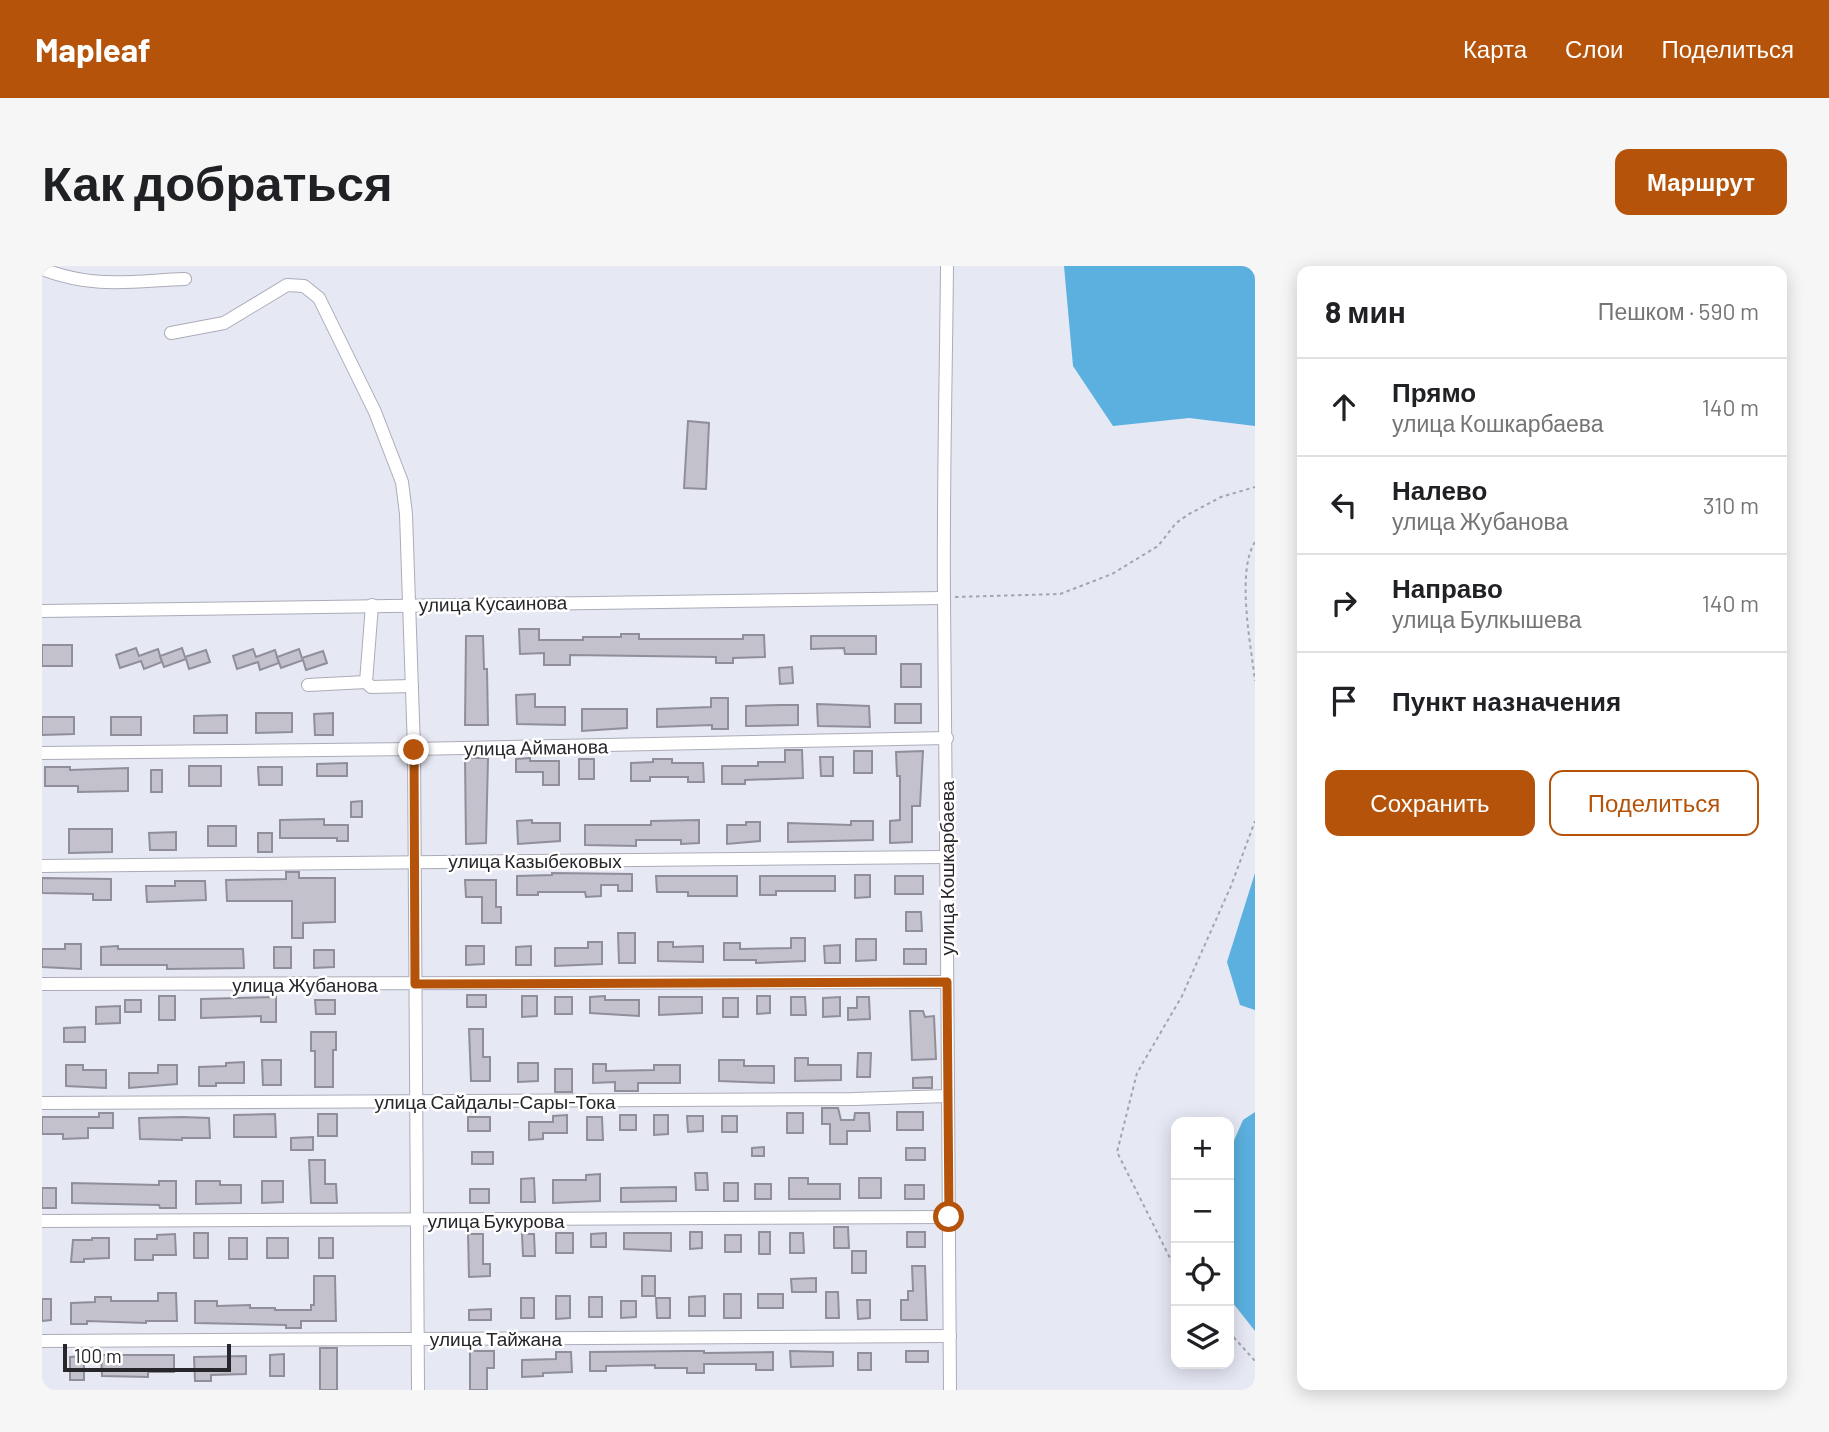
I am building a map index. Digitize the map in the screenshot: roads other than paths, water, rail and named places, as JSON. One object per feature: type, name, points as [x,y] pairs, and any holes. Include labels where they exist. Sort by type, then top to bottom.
[{"type":"street","name":"улица Кошкарбаева","points":[[947,266],[944,598],[950,1390]]},
{"type":"street","points":[[42,269],[60,270],[81,281],[105,284],[185,279]]},
{"type":"street","points":[[171,333],[224,323],[287,285],[304,286],[319,298],[375,412],[402,482],[406,514],[414,750],[418,1390]]},
{"type":"street","name":"улица Кусаинова","points":[[42,611],[944,598]]},
{"type":"street","points":[[366,682],[372,605]]},
{"type":"street","points":[[308,685],[366,682],[371,687],[412,686]]},
{"type":"street","name":"улица Айманова","points":[[42,752],[414,750],[947,738]]},
{"type":"street","name":"улица Казыбековых","points":[[42,866],[945,857]]},
{"type":"street","name":"улица Жубанова","points":[[42,984],[947,982]]},
{"type":"street","name":"улица Сайдалы-Сары-Тока","points":[[42,1103],[854,1099],[948,1096]]},
{"type":"street","name":"улица Букурова","points":[[42,1221],[949,1217]]},
{"type":"street","name":"улица Тайжана","points":[[42,1341],[950,1336]]},
{"type":"water","points":[[1064,266],[1255,266],[1255,426],[1189,418],[1113,426],[1073,366]]},
{"type":"water","points":[[1255,873],[1255,1010],[1240,1005],[1227,962]]},
{"type":"water","points":[[1255,1112],[1255,1331],[1234,1304],[1234,1141],[1243,1120]]}]
